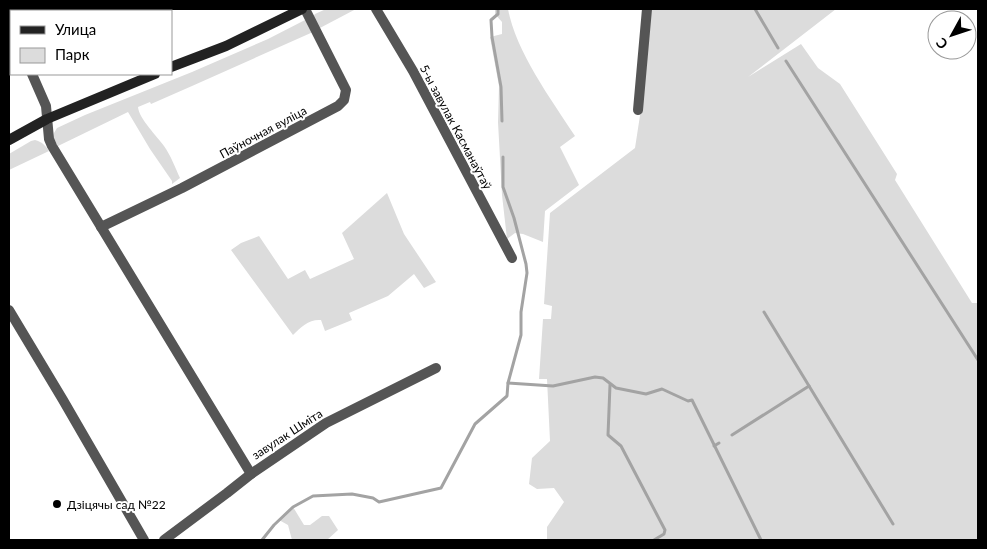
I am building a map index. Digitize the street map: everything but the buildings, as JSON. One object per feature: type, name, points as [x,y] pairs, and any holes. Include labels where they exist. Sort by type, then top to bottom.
[{"type":"main road","points":[[172,67],[226,46],[304,9]]},
{"type":"main road","points":[[9,140],[47,119],[149,75]]},
{"type":"street","name":"Паўночная вуліца","points":[[101,227],[182,188],[338,106],[344,100],[346,90],[304,9]]},
{"type":"street","name":"5-ы завулак Касманаўтаў","points":[[376,9],[412,71],[512,258]]},
{"type":"street","points":[[638,110],[647,9]]},
{"type":"street","points":[[32,75],[46,106],[49,139],[52,146],[251,474]]},
{"type":"street","points":[[9,310],[144,540]]},
{"type":"street","name":"завулак Шміта","points":[[164,540],[251,474],[326,423],[436,368]]},
{"type":"green space","points":[[326,9],[356,9],[318,29],[313,17],[315,14]]},
{"type":"green space","points":[[495,9],[508,9],[518,42],[526,58],[575,136],[560,147],[579,185],[545,211],[543,242],[515,233],[507,239],[502,195],[498,122],[499,86],[490,37],[502,34],[502,22],[495,14]]},
{"type":"green space","points":[[650,9],[836,9],[748,77],[801,44],[818,68],[840,84],[897,174],[895,180],[972,303],[978,303],[978,540],[547,540],[547,527],[564,502],[554,488],[537,489],[529,484],[532,458],[550,441],[547,379],[539,379],[543,319],[551,319],[552,306],[544,304],[550,213],[635,148],[643,96]]},
{"type":"green space","points":[[305,20],[313,32],[151,104],[150,102],[138,107],[142,117],[164,146],[175,166],[180,178],[172,184],[172,181],[128,112],[58,146],[53,138],[57,128],[268,39]]},
{"type":"green space","points":[[35,140],[43,144],[49,151],[9,170],[9,154]]},
{"type":"green space","points":[[387,193],[404,234],[436,282],[424,288],[414,274],[388,296],[349,313],[352,320],[325,331],[321,320],[309,322],[293,335],[231,250],[241,243],[259,236],[288,279],[305,270],[310,279],[354,259],[342,233]]},
{"type":"green space","points":[[293,507],[304,525],[310,525],[322,516],[329,516],[338,530],[327,540],[292,540],[288,525],[279,520]]},
{"type":"waterway","points":[[498,9],[498,14],[491,20],[492,37],[501,87],[502,121]]},
{"type":"waterway","points":[[755,9],[778,48]]},
{"type":"waterway","points":[[786,61],[978,360]]},
{"type":"waterway","points":[[262,540],[274,525],[293,507],[313,496],[352,494],[373,498],[379,502],[441,488],[475,424],[507,396],[508,383],[521,335],[521,312],[527,273],[514,218],[503,187],[503,157]]},
{"type":"waterway","points":[[764,312],[893,524]]},
{"type":"waterway","points":[[508,383],[553,386],[595,377],[603,378],[616,388],[646,394],[662,389],[688,401],[692,400],[761,540]]},
{"type":"waterway","points":[[610,385],[608,435],[621,446],[665,530],[664,534],[654,540]]},
{"type":"waterway","points":[[732,435],[809,386]]},
{"type":"waterway","points":[[714,446],[719,443]]},
{"type":"place","name":"Дзіцячы сад №22","points":[[57,504]]}]
